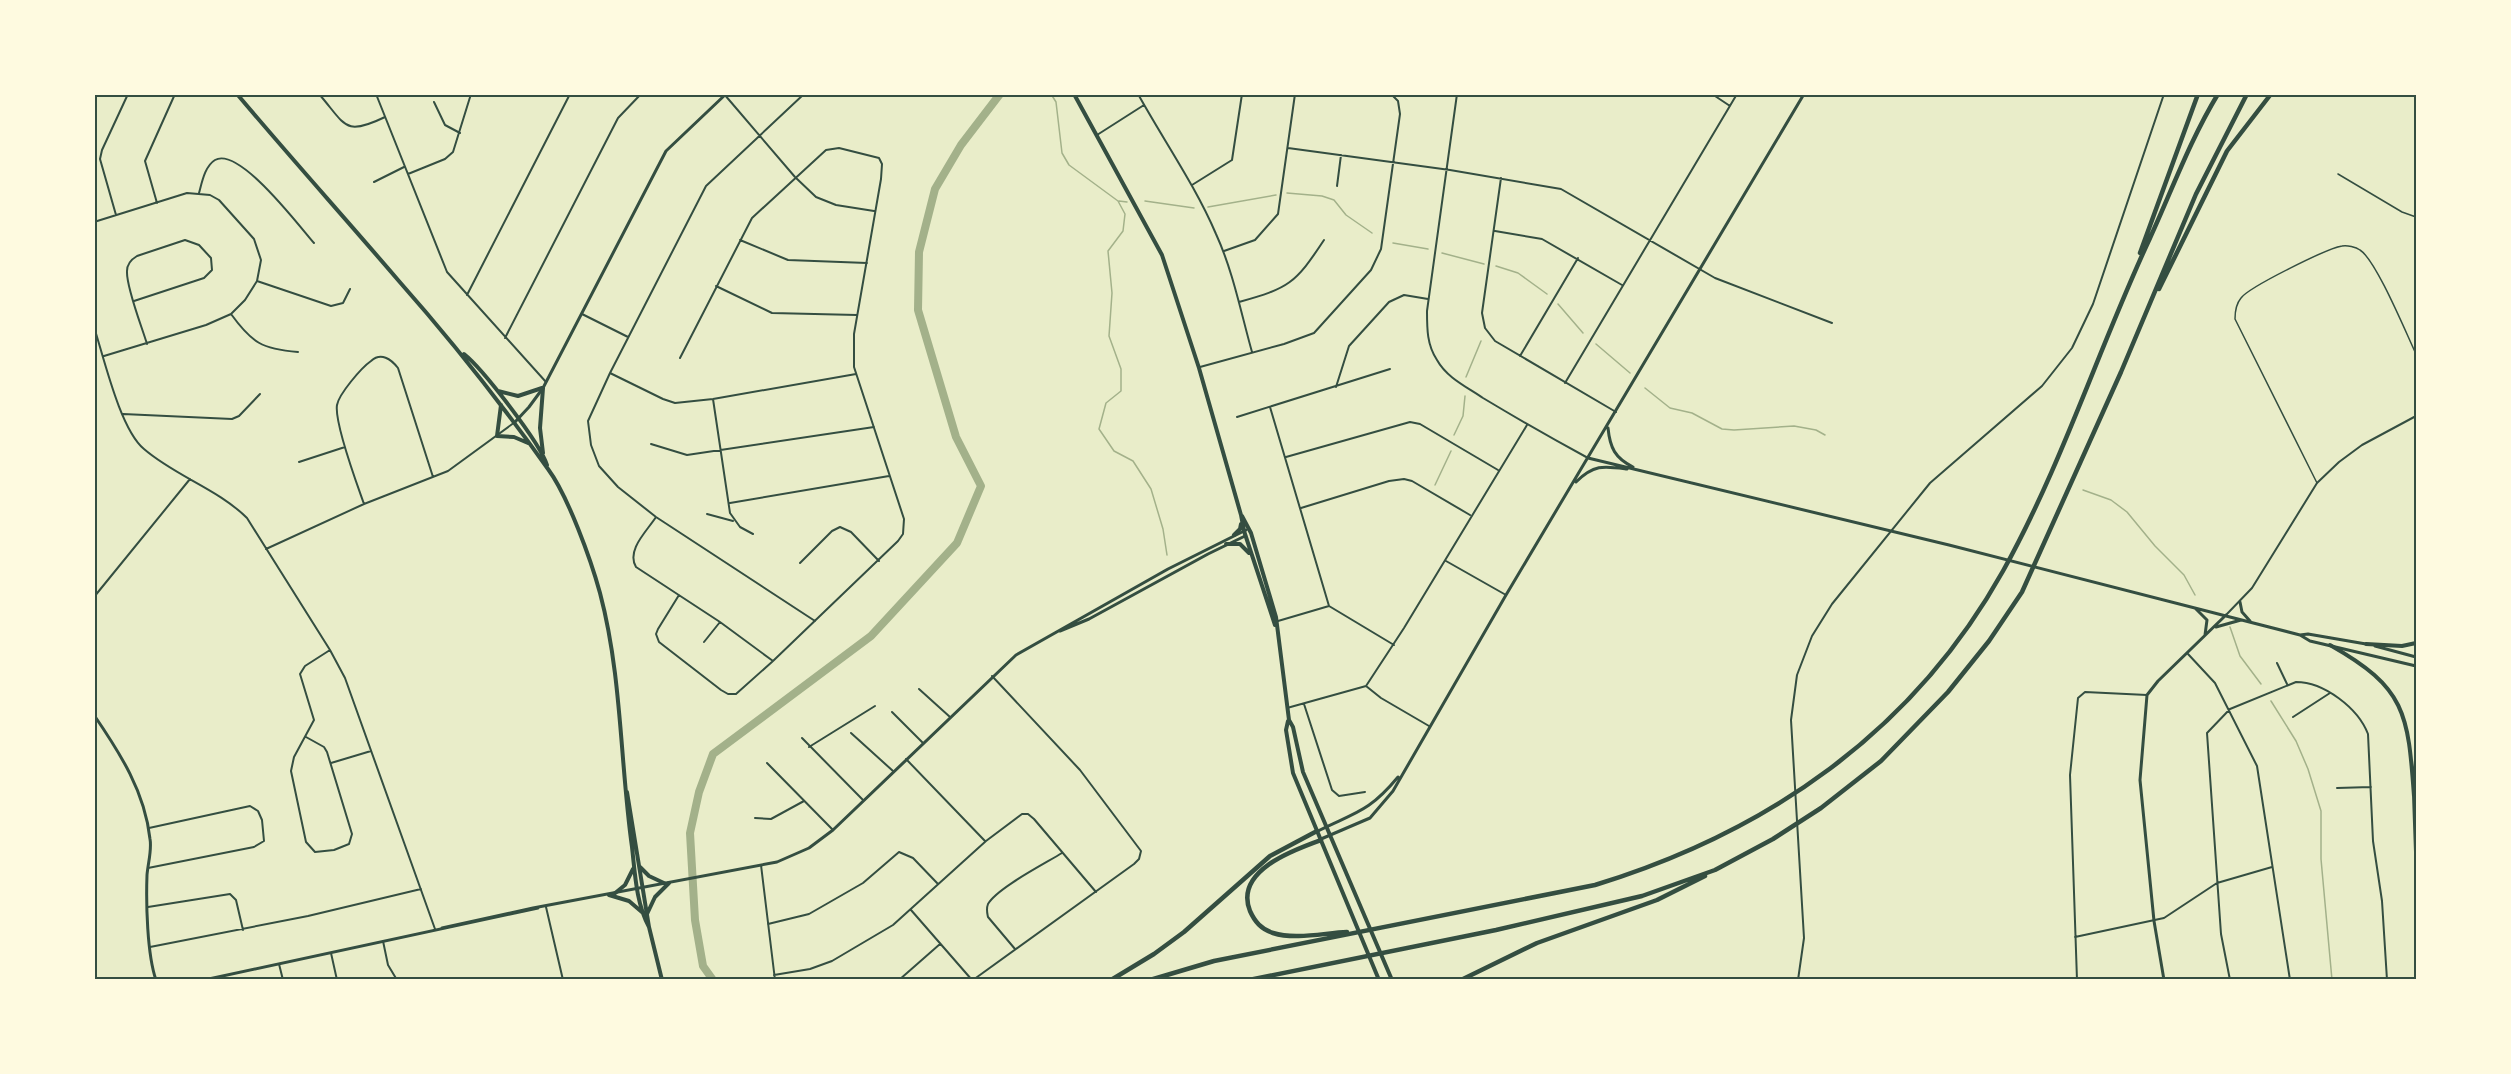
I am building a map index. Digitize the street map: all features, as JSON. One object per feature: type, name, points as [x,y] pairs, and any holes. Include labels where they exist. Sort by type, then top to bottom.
[{"type":"highway","points":[[2130,279],[2198,94]]},
{"type":"highway","points":[[1150,980],[1214,961],[1595,885],[1643,870],[1688,852],[1757,818],[1837,764],[1889,719],[1943,659],[1970,624],[2002,572],[2065,437],[2130,279],[2194,138],[2218,94]]},
{"type":"highway","points":[[1461,980],[1537,944],[1657,900],[1773,839],[1821,808],[1881,761],[1948,692],[1989,641],[2027,580],[2155,294],[2205,174],[2247,94]]},
{"type":"highway","points":[[2155,294],[2164,282],[2227,151],[2271,94]]},
{"type":"highway","points":[[1111,980],[1154,954],[1184,932],[1265,860],[1287,845],[1317,831]]},
{"type":"highway","points":[[1321,840],[1277,859],[1252,880],[1249,890],[1249,906],[1254,919],[1264,929],[1287,935],[1366,930]]},
{"type":"highway","points":[[1249,980],[1624,902],[1715,870]]},
{"type":"main road","points":[[237,94],[496,390],[548,469]]},
{"type":"main road","points":[[1074,94],[1162,255],[1199,368],[1275,623],[1284,670],[1289,720],[1293,727],[1303,772],[1392,980]]},
{"type":"main road","points":[[461,352],[544,457]]},
{"type":"main road","points":[[496,390],[518,396],[543,388],[540,428],[544,457],[586,553],[610,635],[626,788],[640,889],[662,980]]},
{"type":"main road","points":[[500,401],[501,416],[497,436],[519,438],[532,446]]},
{"type":"main road","points":[[1241,514],[1275,623]]},
{"type":"main road","points":[[1234,535],[1240,529],[1242,522]]},
{"type":"main road","points":[[1226,544],[1243,545],[1254,561]]},
{"type":"main road","points":[[2366,644],[2397,646],[2416,643]]},
{"type":"main road","points":[[2330,645],[2369,669],[2393,694],[2404,717],[2409,736],[2416,852]]},
{"type":"main road","points":[[1289,720],[1286,730],[1293,773],[1379,980]]},
{"type":"main road","points":[[2414,796],[2416,759]]},
{"type":"main road","points":[[637,865],[650,876],[668,884],[655,897],[645,914]]},
{"type":"main road","points":[[614,894],[626,885],[637,865]]},
{"type":"main road","points":[[609,895],[629,901],[645,914]]},
{"type":"street","points":[[116,215],[100,159],[128,94]]},
{"type":"street","points":[[157,203],[145,161],[175,94]]},
{"type":"street","points":[[319,94],[344,123],[352,128],[362,127],[386,117]]},
{"type":"street","points":[[376,94],[444,267],[466,295],[546,382]]},
{"type":"street","points":[[408,174],[449,156],[456,146],[471,94]]},
{"type":"street","points":[[466,295],[570,94]]},
{"type":"street","points":[[505,338],[618,118],[641,94]]},
{"type":"street","points":[[804,94],[706,186],[628,337],[588,421],[591,445],[599,466],[608,477],[656,517],[815,621]]},
{"type":"street","points":[[1138,94],[1209,218],[1223,251],[1239,302],[1251,352]]},
{"type":"street","points":[[1191,185],[1233,159],[1242,94]]},
{"type":"street","points":[[1223,251],[1255,240],[1280,209],[1295,94]]},
{"type":"street","points":[[1199,368],[1314,333],[1371,270],[1381,249],[1400,109],[1398,101],[1391,94]]},
{"type":"street","points":[[1457,94],[1428,299],[1428,338],[1431,350],[1442,367],[1456,381],[1527,425],[1588,458],[2192,606],[2300,635],[2310,641],[2416,666]]},
{"type":"street","points":[[1712,94],[1730,106]]},
{"type":"street","points":[[1565,383],[1737,94]]},
{"type":"street","points":[[1321,840],[1361,824],[1376,813],[1393,791],[1429,726],[1804,94]]},
{"type":"street","points":[[1798,980],[1804,938],[1791,720],[1797,675],[1812,636],[1887,536],[1940,473],[2042,386],[2072,348],[2093,304],[2164,94]]},
{"type":"street","points":[[266,549],[364,504],[459,465],[516,420],[543,388],[666,151],[725,95],[795,177],[822,200],[836,205],[875,211]]},
{"type":"street","points":[[434,102],[445,125],[460,133]]},
{"type":"street","points":[[1097,135],[1144,105]]},
{"type":"street","points":[[679,595],[658,629],[658,642],[721,690],[728,694],[739,693],[879,561],[904,531],[904,519],[857,374],[852,349],[882,164],[876,157],[831,148],[811,162],[755,214],[680,358]]},
{"type":"street","points":[[1288,148],[1447,169],[1552,186],[1569,192],[1727,283],[1832,323]]},
{"type":"street","points":[[1337,186],[1341,155]]},
{"type":"street","points":[[199,193],[204,176],[212,163],[219,158],[231,160],[248,169],[315,243]]},
{"type":"street","points":[[374,182],[404,167]]},
{"type":"street","points":[[1501,178],[1482,321],[1495,341],[1616,412]]},
{"type":"street","points":[[94,222],[187,193],[199,193],[219,200],[254,239],[261,260],[257,281],[245,300],[231,314],[206,325],[104,356]]},
{"type":"street","points":[[1494,231],[1542,239],[1622,285]]},
{"type":"street","points":[[134,301],[204,278],[212,270],[211,258],[199,245],[185,240],[137,255],[131,260],[126,272],[134,301],[147,344]]},
{"type":"street","points":[[740,240],[788,260],[867,263]]},
{"type":"street","points":[[1239,302],[1282,288],[1299,274],[1324,240]]},
{"type":"street","points":[[1520,356],[1578,258]]},
{"type":"street","points":[[257,281],[331,306],[343,303],[350,289]]},
{"type":"street","points":[[716,286],[772,313],[858,315]]},
{"type":"street","points":[[1336,387],[1349,346],[1389,302],[1404,295],[1428,299]]},
{"type":"street","points":[[581,313],[628,337]]},
{"type":"street","points":[[231,314],[260,345],[273,350],[298,352]]},
{"type":"street","points":[[94,327],[123,414],[134,438],[144,450],[240,511],[247,518],[330,650],[345,678],[435,929]]},
{"type":"street","points":[[364,504],[345,447],[337,410],[339,398],[372,360],[381,356],[388,358],[398,368],[433,477]]},
{"type":"street","points":[[1237,417],[1390,369]]},
{"type":"street","points":[[610,373],[669,402],[713,399],[857,374]]},
{"type":"street","points":[[123,414],[232,419],[239,416],[260,394]]},
{"type":"street","points":[[713,399],[730,513],[734,522]]},
{"type":"street","points":[[1270,407],[1329,606],[1394,645]]},
{"type":"street","points":[[2164,980],[2154,921],[2140,770],[2147,696],[2158,681],[2240,602],[2256,582],[2317,483],[2339,462],[2362,445],[2416,416]]},
{"type":"street","points":[[1286,457],[1410,422],[1420,424],[1498,470]]},
{"type":"street","points":[[1287,708],[1366,686],[1394,645],[1527,425]]},
{"type":"street","points":[[1607,426],[1610,444],[1615,455],[1641,471]]},
{"type":"street","points":[[651,444],[683,455],[874,427]]},
{"type":"street","points":[[299,462],[345,447]]},
{"type":"street","points":[[1573,485],[1586,472],[1598,467],[1641,471]]},
{"type":"street","points":[[730,503],[890,476]]},
{"type":"street","points":[[94,597],[190,479]]},
{"type":"street","points":[[1301,508],[1389,481],[1404,479],[1471,516]]},
{"type":"street","points":[[707,514],[734,522],[753,534]]},
{"type":"street","points":[[656,517],[634,550],[633,562],[636,567],[720,622],[773,661]]},
{"type":"street","points":[[800,563],[832,531],[840,527],[851,532],[879,561]]},
{"type":"street","points":[[204,980],[539,907],[761,865],[799,854],[833,830],[1016,655],[1139,585],[1234,535],[1247,532]]},
{"type":"street","points":[[1060,631],[1096,616],[1247,532]]},
{"type":"street","points":[[1444,561],[1506,596]]},
{"type":"street","points":[[2240,602],[2242,612],[2250,622]]},
{"type":"street","points":[[1275,623],[1329,606]]},
{"type":"street","points":[[2192,606],[2207,620],[2204,637]]},
{"type":"street","points":[[2214,628],[2243,620]]},
{"type":"street","points":[[704,642],[720,622]]},
{"type":"street","points":[[2300,635],[2308,634],[2366,644],[2416,657]]},
{"type":"street","points":[[306,737],[324,747],[331,764],[352,838],[349,844],[342,848],[315,852],[306,842],[291,771],[291,764],[313,724],[314,715],[300,674],[305,666],[330,650]]},
{"type":"street","points":[[2188,654],[2211,678],[2230,709],[2258,771],[2290,980]]},
{"type":"street","points":[[2277,663],[2287,684]]},
{"type":"street","points":[[911,910],[973,980],[1139,859],[1140,848],[1080,770],[992,676]]},
{"type":"street","points":[[2230,980],[2222,941],[2206,738],[2209,728],[2230,709],[2296,681],[2330,693],[2349,705],[2366,729],[2369,739],[2373,841],[2382,901],[2388,980]]},
{"type":"street","points":[[1366,686],[1381,698],[1429,726]]},
{"type":"street","points":[[919,689],[950,717]]},
{"type":"street","points":[[2077,980],[2070,775],[2078,698],[2085,692],[2147,696]]},
{"type":"street","points":[[2293,717],[2330,693]]},
{"type":"street","points":[[1304,704],[1332,790],[1339,796],[1365,792]]},
{"type":"street","points":[[809,747],[875,706]]},
{"type":"street","points":[[892,712],[923,743]]},
{"type":"street","points":[[94,715],[130,771],[148,828],[151,841],[148,868],[150,947],[156,980]]},
{"type":"street","points":[[851,733],[894,771]]},
{"type":"street","points":[[802,738],[863,800]]},
{"type":"street","points":[[331,764],[371,751]]},
{"type":"street","points":[[906,759],[986,841]]},
{"type":"street","points":[[767,764],[833,830]]},
{"type":"street","points":[[1317,831],[1375,803],[1401,774]]},
{"type":"street","points":[[2337,788],[2371,787]]},
{"type":"street","points":[[755,818],[771,819],[804,801]]},
{"type":"street","points":[[148,828],[250,806],[258,811],[264,835],[264,841],[254,847],[148,868]]},
{"type":"street","points":[[774,975],[810,969],[832,961],[894,925],[986,841],[1022,814],[1028,814],[1096,892]]},
{"type":"street","points":[[768,924],[796,918],[816,910],[863,883],[899,852],[913,858],[938,884]]},
{"type":"street","points":[[1015,949],[988,917],[986,911],[988,905],[1018,880],[1062,853]]},
{"type":"street","points":[[761,865],[775,980]]},
{"type":"street","points":[[2075,937],[2154,921],[2168,916],[2217,883],[2272,867]]},
{"type":"street","points":[[150,947],[243,930],[421,889]]},
{"type":"street","points":[[148,907],[230,894],[236,900],[243,930]]},
{"type":"street","points":[[546,907],[563,980]]},
{"type":"street","points":[[383,941],[388,965],[397,980]]},
{"type":"street","points":[[899,980],[941,944]]},
{"type":"street","points":[[331,953],[337,980]]},
{"type":"street","points":[[279,964],[283,980]]},
{"type":"street","points":[[224,975],[226,980]]},
{"type":"lane","points":[[2338,174],[2402,212],[2416,217]]},
{"type":"lane","points":[[2317,483],[2235,320],[2235,310],[2241,296],[2275,276],[2332,248],[2345,245],[2359,249],[2371,263],[2416,354]]},
{"type":"waterway","points":[[713,980],[703,966],[695,920],[690,833],[699,792],[713,754],[871,636],[957,543],[981,486],[956,437],[918,310],[919,252],[935,189],[961,145],[1000,94]]},
{"type":"waterway","points":[[1051,94],[1056,102],[1062,153],[1069,165],[1118,201],[1125,214],[1123,231],[1108,251],[1112,293],[1109,336],[1121,369],[1121,391],[1106,403],[1099,429],[1114,451],[1133,461],[1151,489],[1163,529],[1167,555]]},
{"type":"waterway","points":[[1287,193],[1322,196],[1334,200],[1346,215],[1372,233]]},
{"type":"waterway","points":[[1208,207],[1276,195]]},
{"type":"waterway","points":[[1119,201],[1127,202]]},
{"type":"waterway","points":[[1145,201],[1194,208]]},
{"type":"waterway","points":[[1393,243],[1428,249]]},
{"type":"waterway","points":[[1442,253],[1484,264]]},
{"type":"waterway","points":[[1496,266],[1518,273],[1547,294]]},
{"type":"waterway","points":[[1558,304],[1583,333]]},
{"type":"waterway","points":[[1466,377],[1481,341]]},
{"type":"waterway","points":[[1596,344],[1630,373]]},
{"type":"waterway","points":[[1645,388],[1670,408],[1692,413],[1722,429],[1794,426],[1816,430],[1825,435]]},
{"type":"waterway","points":[[1454,435],[1463,416],[1465,396]]},
{"type":"waterway","points":[[1435,485],[1451,451]]},
{"type":"waterway","points":[[2083,490],[2111,500],[2127,512],[2155,546],[2184,575],[2195,595]]},
{"type":"waterway","points":[[2230,627],[2240,656],[2261,684]]},
{"type":"waterway","points":[[2271,701],[2296,741],[2308,769],[2321,811],[2321,859],[2332,980]]}]
